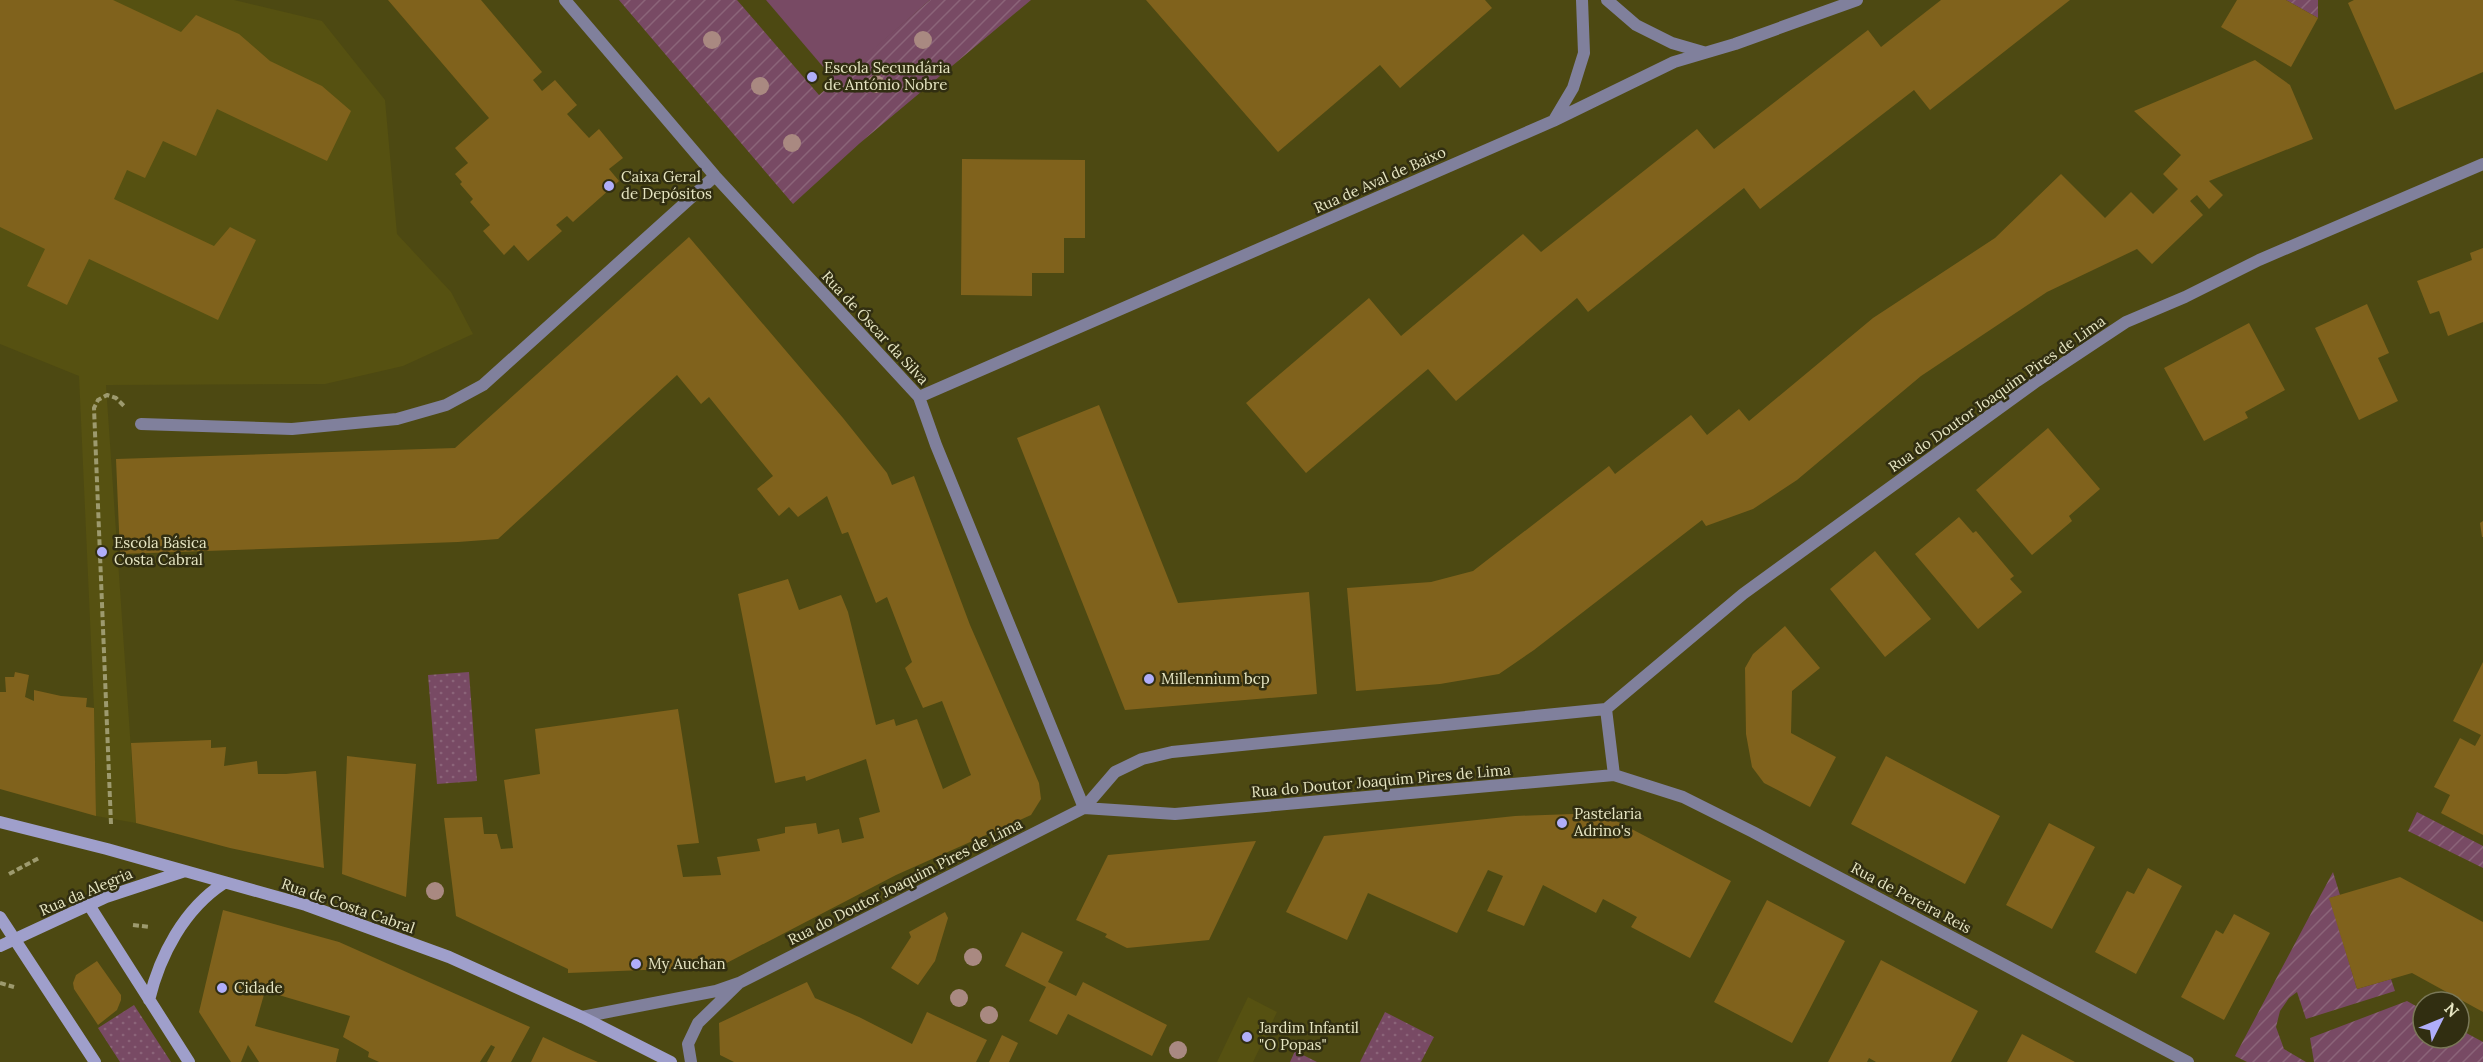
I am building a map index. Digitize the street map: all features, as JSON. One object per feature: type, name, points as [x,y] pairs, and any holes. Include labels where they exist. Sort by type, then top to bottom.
[{"type":"main road","name":"Rua de Costa Cabral","points":[[0,822],[306,905],[448,957],[582,1017],[671,1062]]},
{"type":"main road","name":"Rua da Alegria","points":[[0,946],[132,887],[186,871]]},
{"type":"main road","points":[[149,1000],[163,956],[193,911],[210,893],[224,884]]},
{"type":"main road","points":[[89,905],[189,1062]]},
{"type":"main road","points":[[0,917],[95,1062]]},
{"type":"street","name":"Rua de Óscar da Silva","points":[[565,0],[715,176],[919,397],[936,445],[1084,808]]},
{"type":"street","points":[[1553,121],[1573,88],[1584,53],[1582,0]]},
{"type":"street","points":[[1607,0],[1636,25],[1672,43],[1703,52]]},
{"type":"street","name":"Rua de Aval de Baixo","points":[[919,397],[1553,121],[1674,62],[1735,44],[1857,0]]},
{"type":"street","name":"Rua do Doutor Joaquim Pires de Lima","points":[[582,1017],[716,991],[739,983],[1084,808],[1115,772],[1142,759],[1172,752],[1606,709],[1743,594],[2037,381],[2126,322],[2185,297],[2268,256],[2483,164]]},
{"type":"street","points":[[141,424],[292,429],[397,419],[446,405],[483,385],[715,176]]},
{"type":"street","points":[[1606,709],[1614,774]]},
{"type":"street","name":"Rua do Doutor Joaquim Pires de Lima","points":[[1084,808],[1175,814],[1614,774]]},
{"type":"street","name":"Rua de Pereira Reis","points":[[1614,774],[1683,797],[1753,832],[2188,1062]]},
{"type":"street","name":"Rua do Doutor Joaquim Pires de Lima","points":[[691,1062],[688,1044],[698,1023],[739,983]]},
{"type":"path","points":[[111,824],[94,408],[98,400],[107,395],[116,398],[141,424]]},
{"type":"path","points":[[9,874],[47,853]]},
{"type":"path","points":[[133,925],[157,928]]},
{"type":"shaded area","name":"Escola Básica Costa Cabral","points":[[0,0],[234,0],[322,21],[385,100],[397,234],[451,292],[473,334],[403,366],[325,384],[106,385],[136,823],[96,816],[94,708],[79,376],[0,344]]},
{"type":"shaded area","name":"Escola Secundária de António Nobre","points":[[619,0],[737,0],[819,95],[930,0],[1031,0],[860,143],[793,204]]},
{"type":"shaded area","points":[[766,0],[930,0],[836,82]]},
{"type":"shaded area","points":[[2286,0],[2318,0],[2318,18]]},
{"type":"shaded area","points":[[469,672],[477,781],[437,784],[428,675]]},
{"type":"shaded area","points":[[2417,812],[2483,846],[2483,868],[2408,831]]},
{"type":"shaded area","points":[[2333,872],[2340,895],[2330,898],[2357,989],[2391,979],[2395,991],[2306,1019],[2297,992],[2289,998],[2280,1011],[2276,1027],[2284,1049],[2306,1062],[2247,1062],[2235,1056]]},
{"type":"shaded area","name":"Jardim Infantil \"O Popas\"","points":[[1248,997],[1277,1012],[1253,1062],[1217,1062]]},
{"type":"shaded area","points":[[2407,1001],[2411,1003],[2411,1050],[2471,1050],[2471,1036],[2483,1042],[2483,1062],[2314,1062],[2310,1038]]},
{"type":"shaded area","points":[[134,1005],[171,1062],[120,1062],[98,1028]]},
{"type":"shaded area","points":[[1385,1012],[1434,1037],[1421,1062],[1360,1062]]},
{"type":"shaded area","points":[[1295,1051],[1317,1062],[1290,1062]]},
{"type":"building","points":[[0,0],[113,0],[181,32],[196,15],[239,34],[270,61],[322,86],[351,111],[327,161],[217,109],[196,156],[163,141],[145,178],[127,170],[114,199],[214,246],[230,227],[256,240],[218,320],[89,259],[67,305],[27,286],[45,249],[0,227]]},
{"type":"building","points":[[388,0],[481,0],[542,72],[533,80],[542,91],[555,80],[577,105],[567,114],[589,138],[599,129],[623,158],[609,169],[619,181],[573,222],[567,216],[556,225],[562,231],[528,261],[514,245],[504,255],[483,231],[490,225],[470,202],[473,199],[455,174],[468,163],[455,148],[489,118]]},
{"type":"building","points":[[1146,0],[1485,0],[1492,8],[1400,88],[1380,65],[1278,152]]},
{"type":"building","points":[[1941,0],[2070,0],[1930,110],[1914,90],[1760,209],[1744,188],[1588,312],[1577,298],[1456,401],[1428,369],[1306,473],[1246,403],[1369,298],[1401,336],[1523,234],[1541,252],[1697,129],[1714,149],[1868,30],[1881,47]]},
{"type":"building","points":[[2237,0],[2286,0],[2318,18],[2291,67],[2221,27]]},
{"type":"building","points":[[2354,0],[2483,0],[2483,72],[2395,110],[2348,3]]},
{"type":"building","points":[[2255,60],[2290,85],[2313,139],[2209,181],[2223,195],[2209,209],[2197,195],[2190,201],[2203,215],[2152,264],[2137,249],[2047,292],[1921,376],[1797,480],[1753,509],[1706,526],[1702,520],[1534,650],[1499,674],[1440,684],[1356,691],[1347,588],[1431,582],[1473,571],[1609,466],[1615,474],[1691,415],[1707,435],[1739,409],[1749,421],[1873,318],[1995,238],[2061,174],[2105,218],[2131,192],[2153,214],[2178,189],[2163,174],[2181,155],[2134,111]]},
{"type":"building","points":[[962,159],[1085,160],[1085,238],[1064,238],[1064,273],[1032,273],[1032,296],[961,295]]},
{"type":"building","points":[[689,237],[843,418],[887,473],[892,485],[914,476],[970,625],[1039,783],[1041,799],[1031,815],[896,875],[719,967],[568,973],[568,969],[456,916],[444,818],[482,817],[484,834],[497,834],[501,849],[513,848],[504,780],[540,774],[535,729],[678,709],[699,843],[677,845],[683,877],[721,875],[717,857],[760,851],[757,839],[785,833],[785,827],[816,823],[818,834],[839,829],[842,843],[864,838],[859,818],[880,812],[866,759],[806,781],[805,776],[775,783],[738,594],[788,579],[799,610],[841,595],[848,612],[876,725],[894,719],[896,726],[917,719],[943,789],[971,775],[942,701],[923,708],[905,668],[912,662],[887,597],[876,603],[848,532],[842,534],[827,496],[798,517],[789,507],[779,516],[757,489],[773,476],[709,397],[701,404],[677,375],[498,539],[120,554],[116,459],[455,448]]},
{"type":"building","points":[[2483,248],[2483,322],[2448,336],[2439,311],[2430,314],[2417,281],[2472,260],[2470,253]]},
{"type":"building","points":[[2367,304],[2389,353],[2378,358],[2398,401],[2359,420],[2315,328]]},
{"type":"building","points":[[2249,323],[2285,390],[2245,412],[2248,418],[2204,441],[2164,368]]},
{"type":"building","points":[[1099,405],[1178,603],[1309,592],[1317,694],[1125,710],[1017,438]]},
{"type":"building","points":[[2048,428],[2100,489],[2069,516],[2072,521],[2032,555],[1976,490]]},
{"type":"building","points":[[1959,517],[1973,533],[1976,531],[2014,576],[2010,579],[2022,592],[1978,629],[1915,554]]},
{"type":"building","points":[[2483,521],[2483,537],[2482,537],[2480,523]]},
{"type":"building","points":[[1875,551],[1931,619],[1885,657],[1830,589]]},
{"type":"building","points":[[1785,626],[1820,668],[1792,691],[1791,733],[1836,757],[1810,807],[1764,783],[1752,767],[1746,734],[1745,668],[1753,654]]},
{"type":"building","points":[[2483,662],[2483,835],[2441,813],[2450,795],[2434,787],[2460,738],[2475,746],[2481,735],[2453,721]]},
{"type":"building","points":[[15,672],[29,675],[25,697],[34,701],[34,690],[61,696],[87,698],[86,707],[94,708],[96,816],[0,789],[0,692],[6,692],[5,677],[14,677]]},
{"type":"building","points":[[211,740],[211,748],[226,747],[224,766],[257,761],[258,774],[316,771],[324,868],[230,848],[136,823],[131,743]]},
{"type":"building","points":[[347,756],[416,764],[406,897],[342,874]]},
{"type":"building","points":[[1886,756],[2000,816],[1965,884],[1851,824]]},
{"type":"building","points":[[1601,813],[1731,881],[1690,958],[1631,927],[1637,917],[1603,899],[1596,913],[1543,885],[1524,926],[1487,911],[1503,876],[1488,870],[1457,933],[1368,893],[1347,940],[1286,912],[1324,836],[1515,816]]},
{"type":"building","points":[[2049,823],[2095,847],[2052,929],[2006,905]]},
{"type":"building","points":[[1256,841],[1209,940],[1127,948],[1105,937],[1107,934],[1076,920],[1108,855]]},
{"type":"building","points":[[2148,868],[2182,886],[2136,974],[2095,952],[2127,891],[2134,894]]},
{"type":"building","points":[[2400,877],[2483,922],[2483,1012],[2471,1005],[2471,990],[2443,990],[2412,973],[2357,989],[2329,898]]},
{"type":"building","points":[[1767,900],[1845,941],[1792,1043],[1714,1002]]},
{"type":"building","points":[[223,910],[339,942],[530,1027],[511,1062],[487,1062],[495,1047],[491,1045],[480,1062],[379,1062],[368,1057],[369,1052],[343,1037],[350,1016],[265,991],[255,1026],[339,1049],[336,1062],[259,1062],[248,1045],[241,1062],[231,1062],[199,1012]]},
{"type":"building","points":[[945,912],[948,918],[935,961],[918,985],[891,968],[911,937],[909,932]]},
{"type":"building","points":[[2234,914],[2270,933],[2224,1020],[2181,997],[2216,930],[2223,934]]},
{"type":"building","points":[[1022,932],[1063,952],[1048,982],[1076,996],[1083,982],[1167,1025],[1152,1056],[1068,1014],[1057,1035],[1029,1021],[1046,987],[1005,966]]},
{"type":"building","points":[[1881,960],[1978,1011],[1951,1062],[1876,1062],[1869,1058],[1867,1062],[1828,1062]]},
{"type":"building","points":[[97,961],[121,995],[117,1010],[98,1025],[74,989],[73,983],[76,975]]},
{"type":"building","points":[[807,982],[815,998],[912,1044],[927,1012],[987,1040],[976,1062],[734,1062],[720,1055],[719,1023]]},
{"type":"building","points":[[2022,1034],[2075,1062],[2007,1062]]},
{"type":"building","points":[[1002,1035],[1018,1043],[1009,1062],[989,1062]]},
{"type":"building","points":[[543,1037],[575,1052],[598,1062],[531,1062]]},
{"type":"place","name":"Escola Secundária de António Nobre","points":[[812,77]]},
{"type":"place","name":"Caixa Geral de Depósitos","points":[[609,186]]},
{"type":"place","name":"Escola Básica Costa Cabral","points":[[102,552]]},
{"type":"place","name":"Millennium bcp","points":[[1149,679]]},
{"type":"place","name":"Pastelaria Adrino's","points":[[1562,823]]},
{"type":"place","name":"My Auchan","points":[[636,964]]},
{"type":"place","name":"Cidade","points":[[222,988]]},
{"type":"place","name":"Jardim Infantil \"O Popas\"","points":[[1247,1037]]}]
